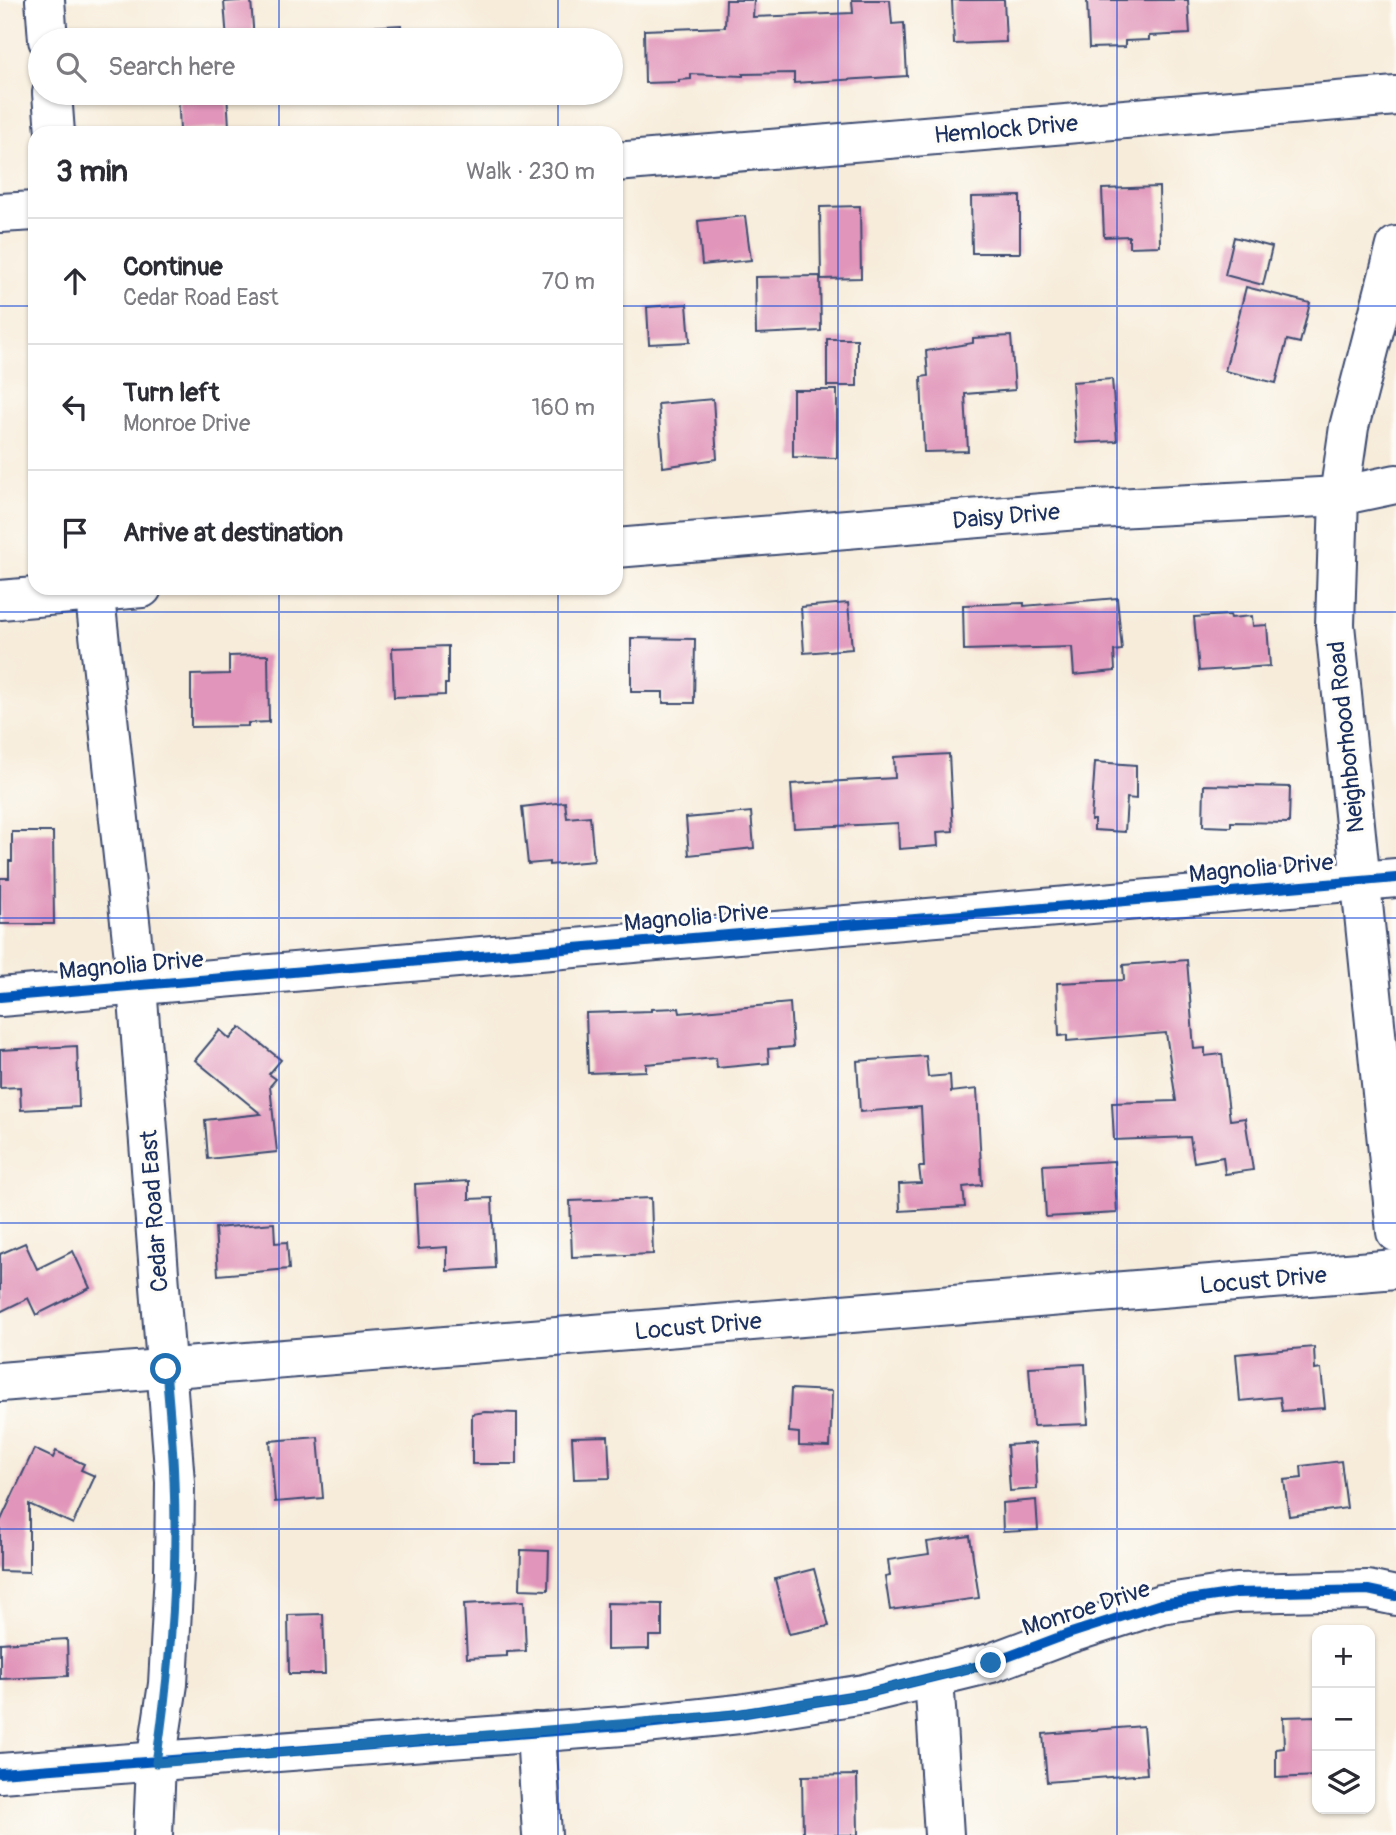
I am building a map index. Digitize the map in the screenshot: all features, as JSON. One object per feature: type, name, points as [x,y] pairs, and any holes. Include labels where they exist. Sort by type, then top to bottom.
[{"type":"street","points":[[45,0],[47,28]]},
{"type":"street","name":"Hemlock Drive","points":[[623,161],[1396,96]]},
{"type":"street","points":[[53,105],[54,126]]},
{"type":"street","points":[[0,213],[28,211]]},
{"type":"street","name":"Neighborhood Road","points":[[1396,246],[1349,427],[1339,496],[1335,625],[1378,880],[1396,1232]]},
{"type":"street","name":"Daisy Drive","points":[[623,547],[1079,510],[1339,496],[1396,484]]},
{"type":"street","points":[[0,600],[48,595]]},
{"type":"street","name":"Cedar Road East","points":[[96,595],[137,986],[174,1482],[174,1572],[168,1684],[156,1763],[153,1835]]},
{"type":"street","name":"Magnolia Drive","points":[[0,997],[1378,880]]},
{"type":"street","name":"Locust Drive","points":[[0,1382],[1396,1269]]},
{"type":"street","name":"Monroe Drive","points":[[0,1773],[156,1763],[738,1714],[864,1694],[991,1663],[1069,1633],[1161,1604],[1236,1593],[1368,1590],[1396,1596]]},
{"type":"street","points":[[934,1676],[944,1835]]},
{"type":"street","points":[[536,1732],[542,1835]]},
{"type":"building","points":[[251,0],[253,28],[226,28],[224,2]]},
{"type":"building","points":[[726,0],[754,0],[753,17],[853,13],[852,0],[890,0],[892,24],[904,23],[907,76],[794,83],[794,73],[743,76],[691,74],[691,79],[679,82],[645,83],[644,30],[725,27]]},
{"type":"building","points":[[952,0],[1004,0],[1006,42],[954,44]]},
{"type":"building","points":[[1087,0],[1188,0],[1190,34],[1149,36],[1149,40],[1125,41],[1125,47],[1089,48]]},
{"type":"building","points":[[401,25],[401,28],[367,28]]},
{"type":"building","points":[[179,105],[228,105],[229,126],[180,126]]},
{"type":"building","points":[[1159,187],[1160,246],[1129,247],[1129,236],[1104,237],[1102,189]]},
{"type":"building","points":[[1020,196],[1020,253],[972,253],[971,197]]},
{"type":"building","points":[[860,206],[861,278],[821,279],[820,207]]},
{"type":"building","points":[[745,216],[751,260],[702,265],[698,221]]},
{"type":"building","points":[[1234,237],[1272,247],[1263,285],[1225,275]]},
{"type":"building","points":[[820,276],[821,331],[756,334],[755,277]]},
{"type":"building","points":[[1246,287],[1310,303],[1300,343],[1287,340],[1276,383],[1225,371]]},
{"type":"building","points":[[687,304],[690,342],[649,344],[647,307]]},
{"type":"building","points":[[1011,336],[1015,390],[965,394],[968,451],[924,452],[921,377],[928,376],[926,351],[973,343],[973,338]]},
{"type":"building","points":[[827,339],[857,339],[857,386],[827,386]]},
{"type":"building","points":[[1112,379],[1117,441],[1076,443],[1072,382]]},
{"type":"building","points":[[793,390],[837,390],[837,458],[793,457]]},
{"type":"building","points":[[713,399],[717,459],[663,467],[658,404]]},
{"type":"building","points":[[1117,598],[1122,650],[1114,651],[1115,671],[1074,675],[1072,647],[964,650],[963,605],[1024,603],[1024,606]]},
{"type":"building","points":[[848,603],[852,649],[804,653],[801,607]]},
{"type":"building","points":[[1230,615],[1231,618],[1252,616],[1253,626],[1267,625],[1270,666],[1199,671],[1194,617]]},
{"type":"building","points":[[631,638],[695,639],[694,703],[663,703],[663,692],[631,692]]},
{"type":"building","points":[[448,646],[448,684],[445,684],[445,695],[394,697],[392,648]]},
{"type":"building","points":[[268,655],[269,722],[248,723],[248,726],[191,727],[191,675],[229,674],[229,656]]},
{"type":"building","points":[[949,754],[953,831],[937,832],[938,846],[899,849],[898,823],[794,828],[791,784],[895,778],[894,757]]},
{"type":"building","points":[[1095,762],[1136,765],[1136,799],[1127,798],[1125,832],[1094,830],[1094,820],[1091,820]]},
{"type":"building","points":[[1204,785],[1290,787],[1289,823],[1231,822],[1231,827],[1203,826]]},
{"type":"building","points":[[565,802],[567,818],[590,816],[594,861],[528,864],[522,807]]},
{"type":"building","points":[[751,812],[754,848],[689,855],[686,818]]},
{"type":"building","points":[[12,832],[53,832],[54,924],[0,924],[0,878],[9,878]]},
{"type":"building","points":[[1187,960],[1194,1049],[1205,1048],[1205,1056],[1222,1054],[1230,1120],[1245,1118],[1253,1170],[1225,1174],[1223,1157],[1194,1162],[1190,1137],[1114,1140],[1112,1103],[1176,1101],[1166,1033],[1067,1041],[1067,1035],[1059,1036],[1057,983],[1124,980],[1123,965]]},
{"type":"building","points":[[790,1003],[793,1047],[768,1049],[769,1063],[717,1068],[716,1058],[646,1064],[646,1071],[588,1073],[586,1013],[679,1008],[680,1013]]},
{"type":"building","points":[[240,1027],[281,1060],[269,1074],[276,1079],[270,1086],[277,1152],[208,1159],[205,1120],[261,1114],[195,1060],[220,1030],[230,1039]]},
{"type":"building","points":[[77,1046],[79,1107],[21,1110],[20,1087],[0,1088],[0,1050]]},
{"type":"building","points":[[926,1056],[928,1077],[950,1075],[951,1092],[977,1089],[982,1185],[963,1187],[965,1207],[900,1211],[899,1184],[921,1183],[919,1167],[924,1167],[921,1107],[860,1112],[857,1061]]},
{"type":"building","points":[[1114,1161],[1117,1213],[1046,1217],[1043,1165]]},
{"type":"building","points":[[469,1181],[469,1199],[492,1198],[495,1268],[447,1271],[447,1247],[418,1249],[415,1184]]},
{"type":"building","points":[[651,1198],[653,1254],[572,1257],[570,1201]]},
{"type":"building","points":[[274,1223],[275,1243],[287,1242],[289,1269],[218,1275],[215,1228]]},
{"type":"building","points":[[25,1243],[37,1269],[73,1251],[90,1288],[36,1315],[28,1298],[0,1312],[0,1254]]},
{"type":"building","points":[[1314,1347],[1315,1370],[1321,1369],[1325,1408],[1282,1411],[1280,1397],[1240,1401],[1236,1354]]},
{"type":"building","points":[[1085,1364],[1088,1424],[1033,1426],[1029,1367]]},
{"type":"building","points":[[791,1389],[832,1391],[830,1447],[799,1446],[799,1433],[789,1432]]},
{"type":"building","points":[[517,1413],[517,1464],[472,1464],[472,1414]]},
{"type":"building","points":[[608,1436],[610,1478],[574,1479],[572,1437]]},
{"type":"building","points":[[318,1437],[323,1498],[275,1502],[270,1441]]},
{"type":"building","points":[[1035,1443],[1037,1489],[1010,1491],[1007,1445]]},
{"type":"building","points":[[34,1449],[53,1458],[56,1451],[84,1464],[81,1470],[95,1476],[73,1524],[29,1504],[29,1572],[0,1571],[0,1522]]},
{"type":"building","points":[[1341,1461],[1347,1508],[1289,1516],[1284,1480],[1302,1478],[1301,1466]]},
{"type":"building","points":[[1036,1500],[1038,1530],[1003,1532],[1002,1503]]},
{"type":"building","points":[[970,1536],[979,1598],[890,1610],[885,1577],[890,1576],[888,1560],[929,1554],[927,1542]]},
{"type":"building","points":[[521,1550],[549,1551],[548,1590],[520,1589]]},
{"type":"building","points":[[814,1569],[829,1626],[789,1634],[775,1579]]},
{"type":"building","points":[[524,1601],[526,1651],[507,1652],[507,1656],[467,1658],[464,1604]]},
{"type":"building","points":[[607,1603],[662,1604],[662,1636],[649,1636],[649,1649],[607,1650]]},
{"type":"building","points":[[323,1614],[325,1674],[289,1674],[288,1615]]},
{"type":"building","points":[[67,1639],[68,1676],[0,1679],[0,1643]]},
{"type":"building","points":[[1312,1716],[1312,1776],[1276,1778],[1276,1749],[1284,1748],[1283,1717]]},
{"type":"building","points":[[1143,1726],[1147,1774],[1047,1782],[1043,1734]]},
{"type":"building","points":[[857,1775],[858,1835],[803,1835],[802,1776]]},
{"type":"cycle path","points":[[0,997],[1396,878]]},
{"type":"cycle path","points":[[0,1773],[636,1725],[739,1714],[864,1694],[991,1663],[1068,1634],[1161,1604],[1236,1593],[1368,1590],[1396,1596]]},
{"type":"route","points":[[166,1369],[174,1482],[174,1572],[168,1684],[156,1763],[636,1725],[738,1714],[864,1694],[991,1663]]}]
